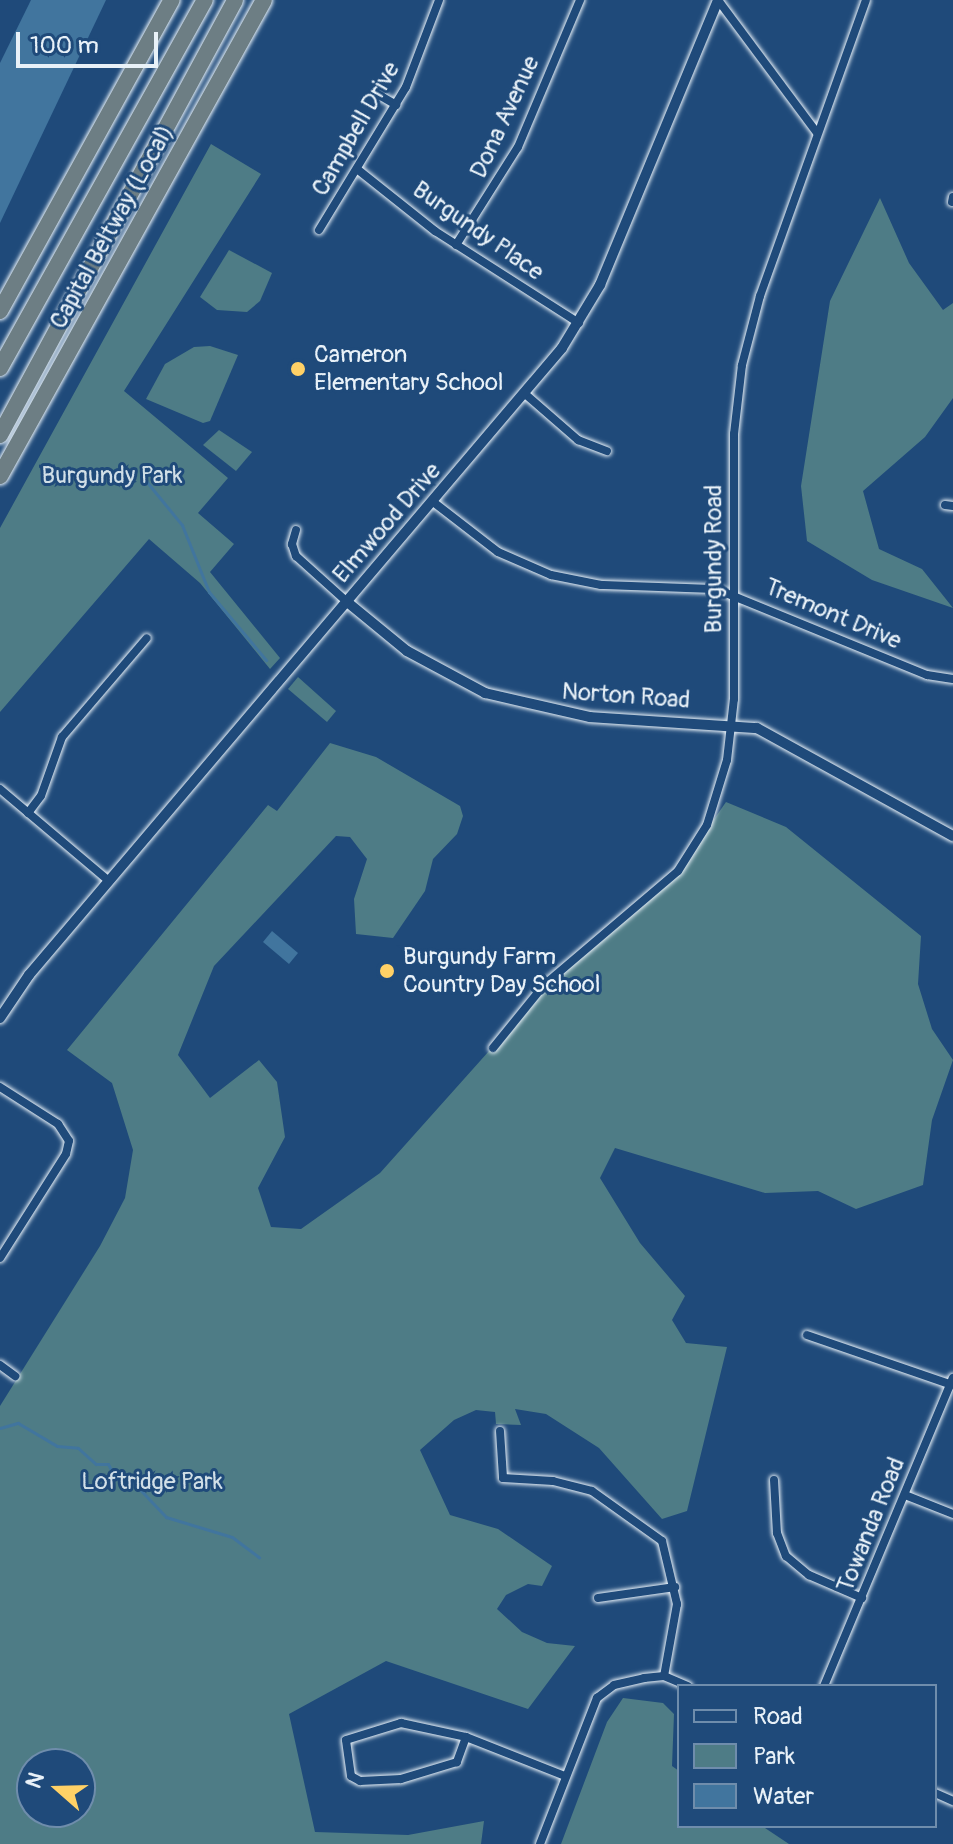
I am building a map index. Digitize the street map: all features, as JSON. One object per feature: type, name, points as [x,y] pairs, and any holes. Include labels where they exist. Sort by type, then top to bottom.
[{"type":"highway","points":[[0,311],[172,0]]},
{"type":"highway","points":[[0,368],[205,0]]},
{"type":"highway","points":[[0,435],[235,0]]},
{"type":"highway","name":"Capital Beltway (Local)","points":[[0,476],[264,0]]},
{"type":"street","name":"Campbell Drive","points":[[319,230],[396,105],[439,0]]},
{"type":"street","name":"Dona Avenue","points":[[456,245],[518,147],[580,0]]},
{"type":"street","points":[[718,0],[817,133]]},
{"type":"street","name":"Elmwood Drive","points":[[0,1018],[29,975],[524,393],[579,323],[718,0]]},
{"type":"street","name":"Burgundy Road","points":[[493,1048],[544,985],[678,871],[707,825],[721,785],[732,723],[734,434],[742,365],[817,133],[866,0]]},
{"type":"street","points":[[379,95],[396,105]]},
{"type":"street","name":"Burgundy Place","points":[[357,169],[456,245],[579,323]]},
{"type":"street","points":[[524,393],[578,440],[607,451]]},
{"type":"street","name":"Tremont Drive","points":[[432,501],[498,552],[551,575],[601,585],[734,594],[927,675],[953,679]]},
{"type":"street","name":"Norton Road","points":[[296,530],[292,544],[296,556],[346,601],[425,663],[506,700],[590,717],[732,723],[766,732],[953,836]]},
{"type":"street","points":[[28,813],[41,796],[62,737],[147,638]]},
{"type":"street","points":[[0,789],[109,881]]},
{"type":"street","points":[[0,1087],[58,1124],[69,1141],[66,1154],[0,1258]]},
{"type":"street","points":[[807,1335],[952,1382]]},
{"type":"street","points":[[0,1365],[15,1376]]},
{"type":"street","name":"Towanda Road","points":[[825,1684],[952,1382]]},
{"type":"street","points":[[500,1431],[503,1478],[553,1481],[605,1497],[662,1541],[675,1587],[676,1612],[664,1676]]},
{"type":"street","points":[[774,1480],[777,1533],[786,1556],[809,1575],[862,1598]]},
{"type":"street","points":[[905,1495],[953,1514]]},
{"type":"street","points":[[598,1598],[675,1587]]},
{"type":"street","points":[[540,1844],[565,1776],[602,1693],[628,1680],[664,1676],[683,1684]]},
{"type":"street","points":[[466,1737],[457,1762],[401,1779],[360,1781],[351,1776],[346,1740],[384,1725],[401,1723],[466,1737],[565,1776]]},
{"type":"green space","name":"Burgundy Park","points":[[211,144],[261,174],[124,391],[228,478],[198,513],[234,544],[210,572],[280,658],[270,669],[200,583],[149,539],[0,712],[0,528]]},
{"type":"green space","points":[[880,198],[909,263],[943,310],[953,303],[953,398],[925,437],[863,491],[879,549],[922,569],[953,608],[872,580],[807,541],[801,486],[830,301]]},
{"type":"green space","points":[[229,250],[272,273],[260,301],[247,312],[217,310],[200,297]]},
{"type":"green space","points":[[210,346],[238,355],[210,421],[203,423],[146,399],[165,364],[194,347]]},
{"type":"green space","points":[[219,430],[252,452],[236,471],[203,445]]},
{"type":"green space","points":[[298,677],[336,711],[327,722],[288,689]]},
{"type":"green space","name":"Loftridge Park","points":[[330,743],[376,757],[460,806],[463,816],[457,834],[433,859],[425,891],[393,938],[356,934],[354,899],[367,859],[350,837],[336,836],[214,966],[178,1055],[210,1098],[259,1060],[277,1082],[285,1137],[258,1188],[271,1227],[301,1229],[380,1173],[556,976],[678,871],[726,802],[786,827],[921,936],[918,984],[932,1029],[953,1060],[932,1120],[923,1185],[856,1209],[818,1191],[765,1193],[615,1148],[600,1178],[640,1243],[685,1296],[672,1320],[686,1343],[727,1347],[687,1511],[662,1519],[599,1448],[546,1414],[515,1409],[521,1425],[496,1424],[495,1412],[476,1410],[454,1420],[420,1450],[450,1515],[498,1529],[552,1566],[542,1586],[528,1584],[506,1595],[497,1609],[522,1632],[547,1643],[575,1646],[528,1709],[386,1661],[289,1714],[315,1832],[408,1835],[484,1821],[481,1844],[0,1844],[0,1406],[100,1246],[125,1198],[133,1150],[112,1083],[67,1050],[268,805],[277,811]]},
{"type":"green space","points":[[623,1698],[663,1703],[674,1714],[672,1766],[677,1770],[677,1828],[765,1828],[789,1844],[561,1844],[607,1722]]},
{"type":"water","points":[[31,0],[106,0],[0,223],[0,63]]},
{"type":"water","points":[[272,931],[298,953],[289,964],[263,942]]},
{"type":"waterway","points":[[146,481],[182,525],[209,592],[266,660]]},
{"type":"waterway","points":[[0,1428],[18,1423],[57,1446],[78,1448],[96,1464],[108,1464],[116,1479],[131,1480],[166,1517],[232,1537],[259,1557]]},
{"type":"place","name":"Cameron Elementary School","points":[[298,369]]},
{"type":"place","name":"Burgundy Farm Country Day School","points":[[387,971]]}]
